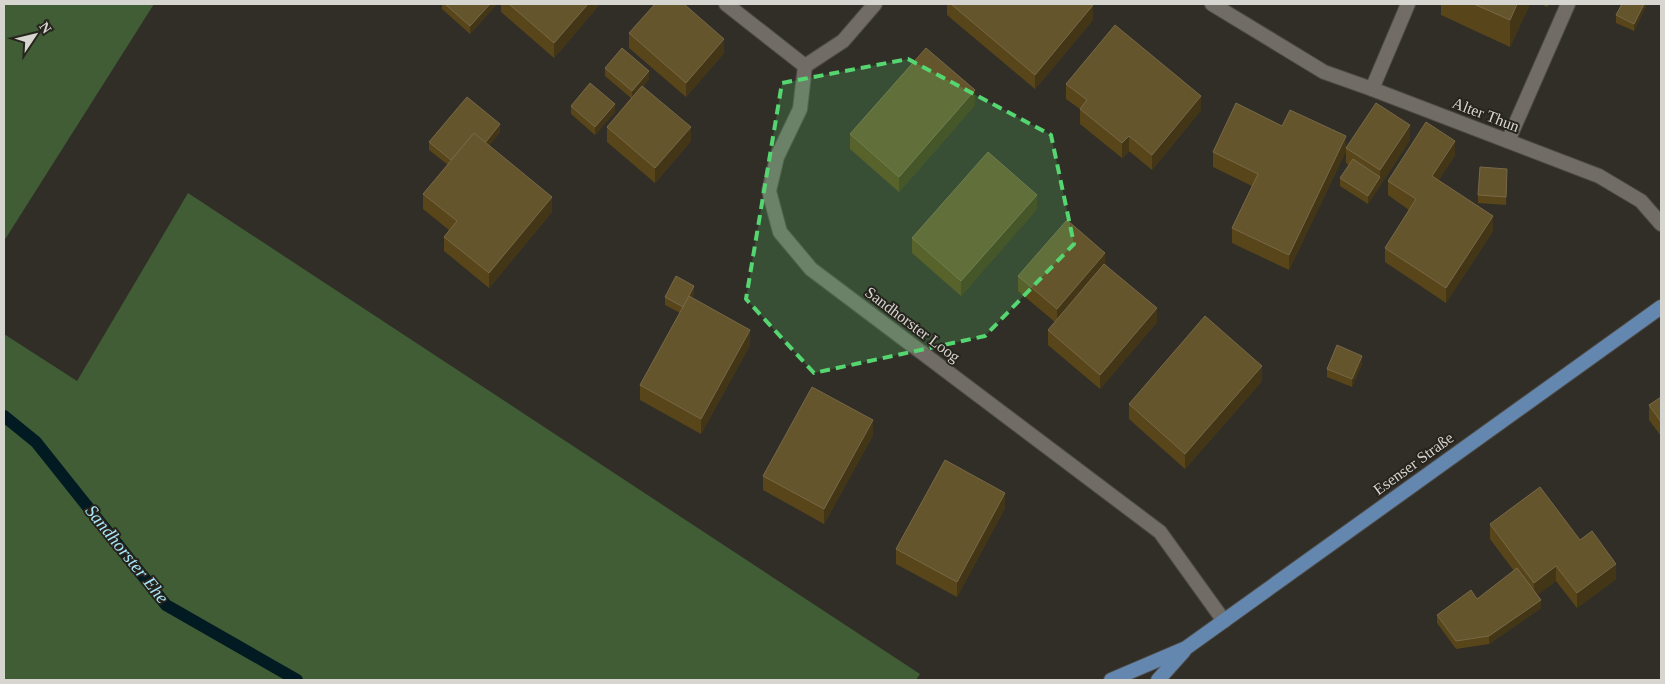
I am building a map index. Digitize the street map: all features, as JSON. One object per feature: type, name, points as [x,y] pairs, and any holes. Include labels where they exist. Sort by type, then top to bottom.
[{"type":"main road","name":"Esenser Straße","points":[[1111,680],[1186,648],[1661,307]]},
{"type":"main road","name":"Esenser Straße","points":[[1158,680],[1186,648]]},
{"type":"street","points":[[726,4],[805,66],[844,41],[875,4]]},
{"type":"street","points":[[1212,4],[1324,72],[1372,89],[1408,4]]},
{"type":"street","points":[[1508,141],[1568,4]]},
{"type":"street","name":"Sandhorster Loog","points":[[805,66],[800,109],[777,157],[769,190],[780,232],[811,269],[1160,532],[1224,621]]},
{"type":"street","name":"Alter Thun","points":[[1372,89],[1599,176],[1641,201],[1661,224]]},
{"type":"highlighted area","points":[[908,59],[1051,135],[1074,244],[985,336],[814,373],[746,299],[782,83]]},
{"type":"green space","points":[[4,4],[154,4],[4,241]]},
{"type":"green space","points":[[188,193],[920,674],[916,680],[4,680],[4,334],[77,381]]},
{"type":"building","points":[[445,4],[490,4],[470,26]]},
{"type":"building","points":[[509,4],[588,4],[554,43]]},
{"type":"building","points":[[655,4],[684,4],[724,39],[686,83],[629,33]]},
{"type":"building","points":[[951,4],[1092,4],[1093,5],[1035,75]]},
{"type":"building","points":[[1474,4],[1517,4],[1510,20]]},
{"type":"building","points":[[1622,4],[1644,4],[1634,24],[1616,15]]},
{"type":"building","points":[[1115,25],[1201,96],[1152,155],[1129,136],[1122,143],[1080,109],[1087,100],[1066,84]]},
{"type":"building","points":[[622,48],[649,71],[632,91],[605,68]]},
{"type":"building","points":[[926,48],[975,90],[899,177],[850,134]]},
{"type":"building","points":[[590,83],[615,104],[595,127],[571,106]]},
{"type":"building","points":[[642,86],[691,127],[655,168],[607,127]]},
{"type":"building","points":[[467,97],[500,124],[485,143],[474,133],[451,160],[429,142]]},
{"type":"building","points":[[1236,103],[1282,126],[1290,110],[1346,136],[1289,255],[1232,228],[1258,174],[1213,152]]},
{"type":"building","points":[[1376,103],[1410,125],[1380,170],[1346,148]]},
{"type":"building","points":[[1426,122],[1455,141],[1432,176],[1493,216],[1446,288],[1385,248],[1416,199],[1388,181]]},
{"type":"building","points":[[474,133],[552,197],[489,273],[444,237],[457,221],[423,194]]},
{"type":"building","points":[[988,152],[1037,195],[961,281],[912,238]]},
{"type":"building","points":[[1353,159],[1380,177],[1368,196],[1340,178]]},
{"type":"building","points":[[1480,167],[1507,169],[1506,197],[1478,195]]},
{"type":"building","points":[[1067,220],[1105,253],[1057,309],[1018,276]]},
{"type":"building","points":[[1104,264],[1157,308],[1100,375],[1048,330]]},
{"type":"building","points":[[676,276],[694,286],[683,307],[665,297]]},
{"type":"building","points":[[689,296],[750,330],[701,419],[640,385]]},
{"type":"building","points":[[1205,316],[1262,366],[1185,454],[1129,404]]},
{"type":"building","points":[[1337,345],[1362,356],[1352,379],[1327,369]]},
{"type":"building","points":[[812,387],[873,420],[824,509],[763,476]]},
{"type":"building","points":[[1661,397],[1661,422],[1649,405]]},
{"type":"building","points":[[945,460],[1005,493],[957,582],[896,549]]},
{"type":"building","points":[[1540,487],[1580,540],[1592,531],[1616,564],[1577,593],[1556,566],[1534,583],[1490,524]]},
{"type":"building","points":[[1517,568],[1541,600],[1489,636],[1456,641],[1437,615],[1471,590],[1477,599]]},
{"type":"waterway","name":"Sandhorster Ehe","points":[[4,416],[36,442],[166,605],[297,680]]}]
